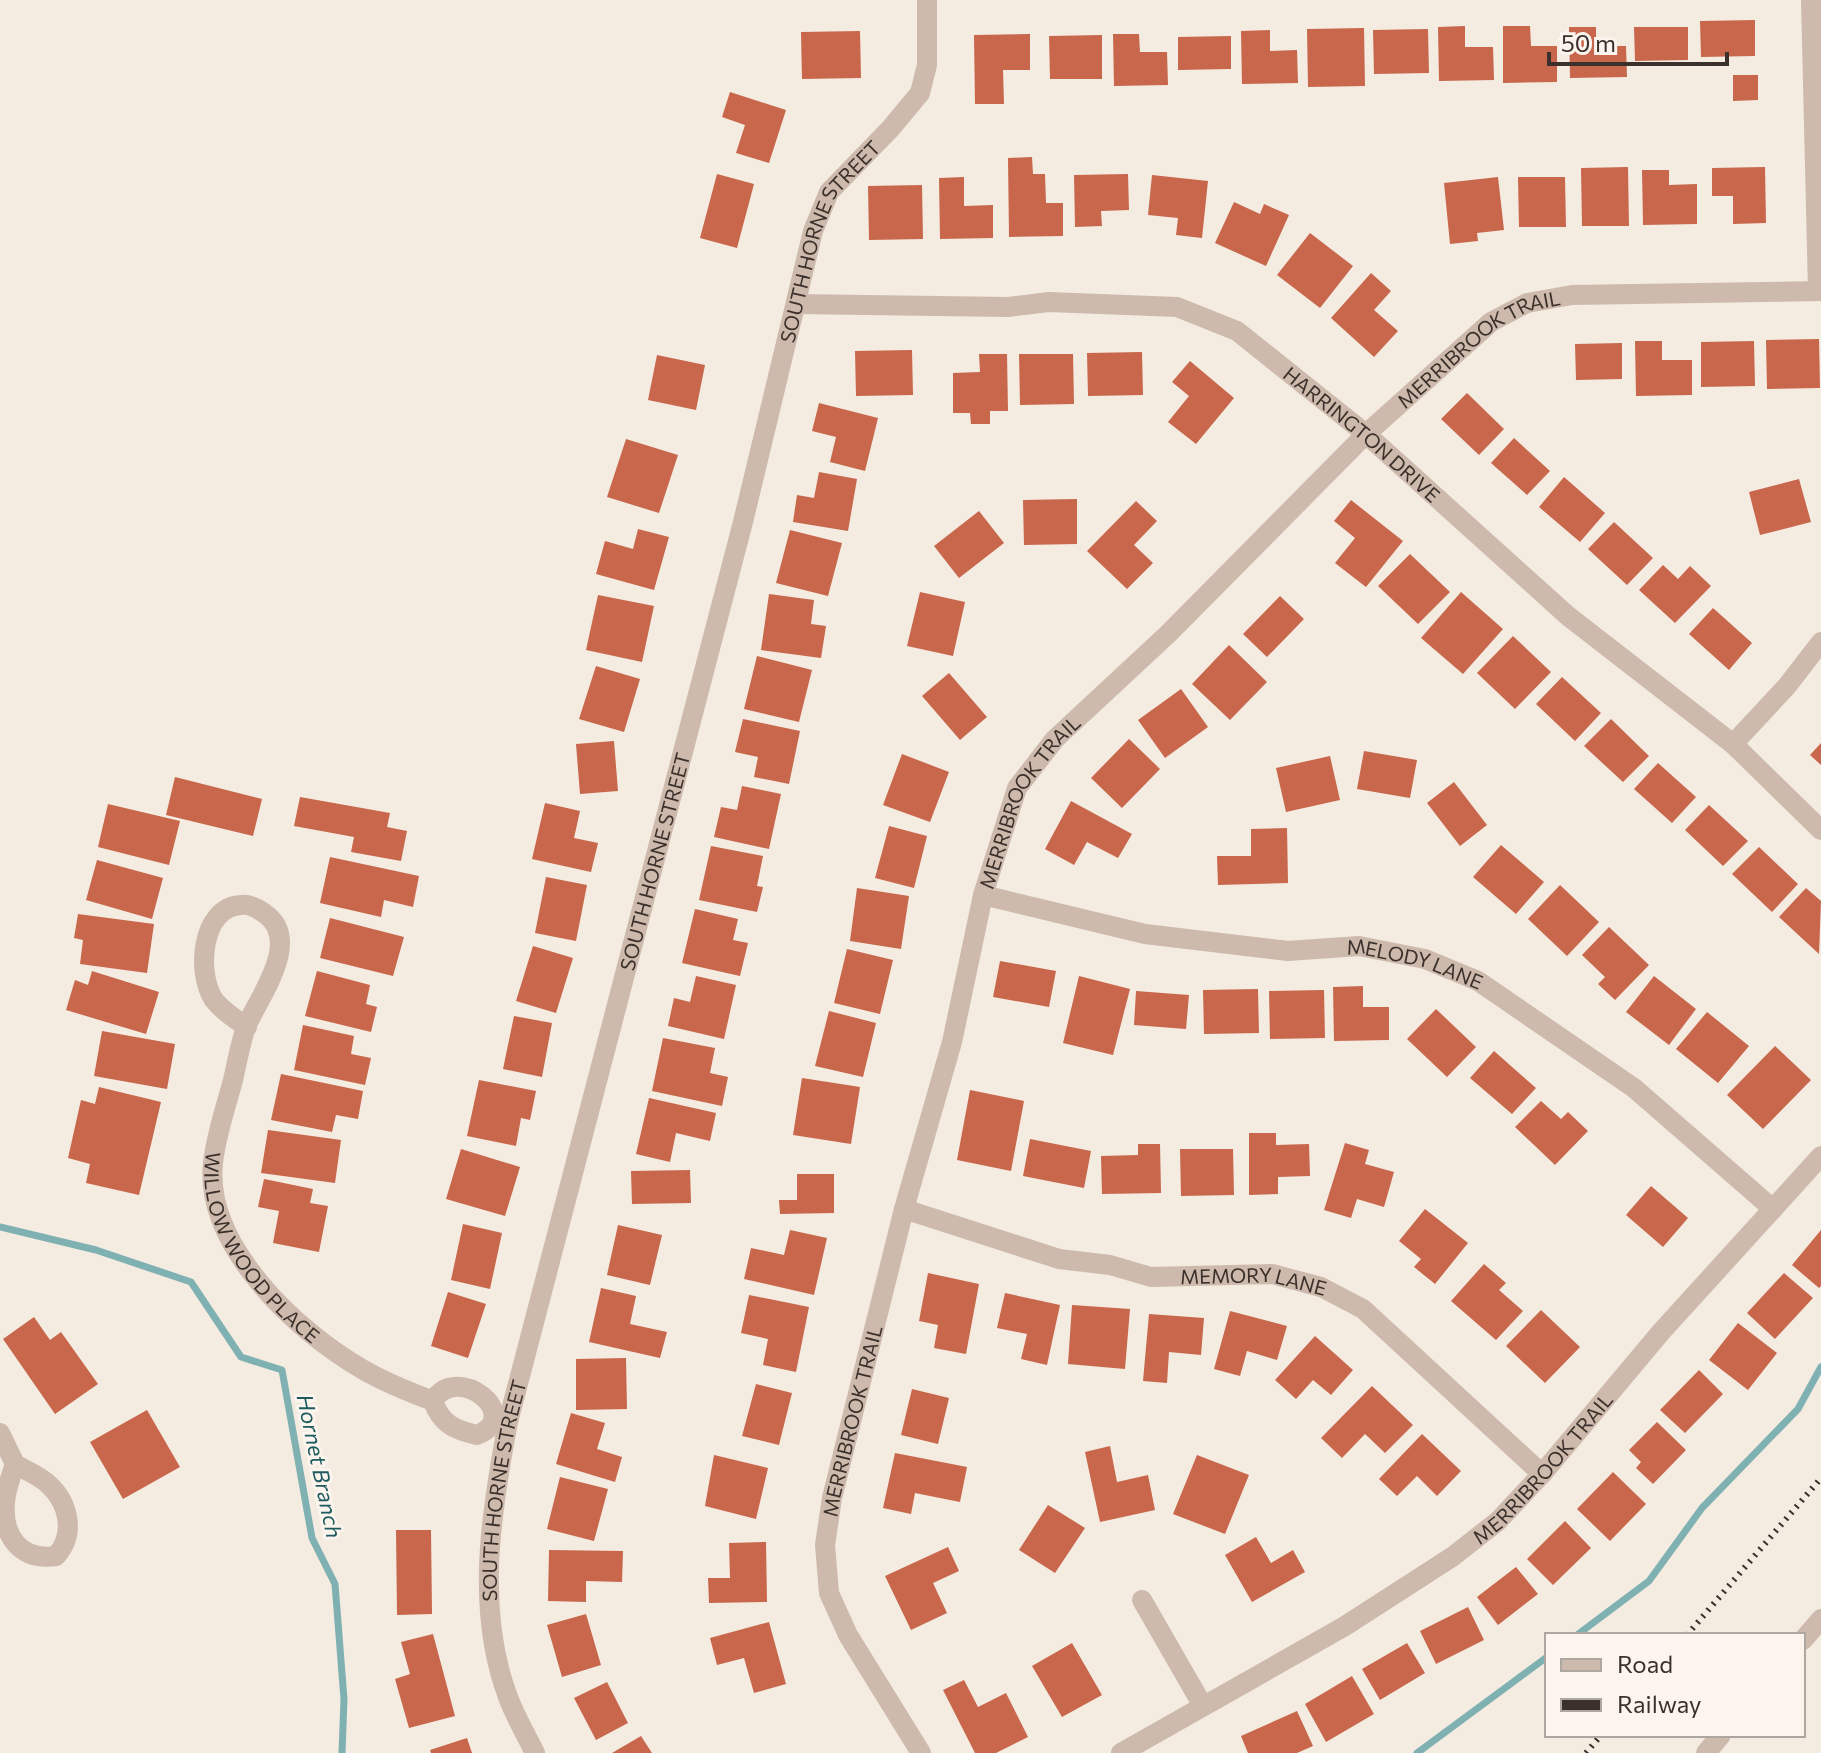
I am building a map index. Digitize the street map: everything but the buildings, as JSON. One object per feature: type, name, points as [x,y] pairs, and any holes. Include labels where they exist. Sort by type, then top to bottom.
[{"type":"street","name":"SOUTH HORNE STREET","points":[[535,1753],[508,1698],[495,1651],[489,1548],[501,1421],[735,552],[813,231],[829,192],[920,93],[927,65],[927,0]]},
{"type":"street","points":[[1811,0],[1820,291]]},
{"type":"street","name":"MERRIBROOK TRAIL","points":[[921,1753],[842,1621],[829,1593],[825,1545],[832,1498],[904,1209],[952,1042],[983,895],[1017,788],[1055,739],[1168,634],[1366,434],[1491,322],[1527,303],[1572,295],[1820,291]]},
{"type":"street","name":"HARRINGTON DRIVE","points":[[796,304],[1008,307],[1049,302],[1177,307],[1237,331],[1366,434],[1568,616],[1733,744],[1821,830]]},
{"type":"street","points":[[1733,744],[1787,686],[1821,642]]},
{"type":"street","name":"MELODY LANE","points":[[983,895],[1145,934],[1288,951],[1359,946],[1425,959],[1478,981],[1634,1088],[1773,1209]]},
{"type":"street","name":"WILLOW WOOD PLACE","points":[[247,1027],[213,998],[203,968],[207,935],[214,922],[230,908],[241,905],[254,907],[271,918],[278,934],[279,952],[270,983],[247,1027],[213,1163],[213,1201],[227,1235],[251,1272],[281,1306],[359,1367],[385,1382],[433,1401],[439,1417],[461,1432],[477,1435],[501,1421]]},
{"type":"street","name":"MERRIBROOK TRAIL","points":[[1121,1753],[1345,1626],[1452,1557],[1498,1521],[1542,1474],[1655,1339],[1821,1156]]},
{"type":"street","name":"MEMORY LANE","points":[[904,1209],[1059,1259],[1110,1265],[1151,1277],[1272,1274],[1321,1287],[1363,1309],[1542,1474]]},
{"type":"street","points":[[433,1401],[444,1391],[455,1387],[467,1388],[483,1395],[501,1421]]},
{"type":"street","points":[[0,1433],[15,1464]]},
{"type":"street","points":[[1142,1600],[1203,1706]]},
{"type":"street","points":[[1805,1638],[1821,1619]]},
{"type":"street","points":[[1706,1753],[1719,1737]]},
{"type":"waterway","name":"Hornet Branch","points":[[0,1227],[96,1250],[191,1282],[241,1357],[282,1370],[312,1538],[335,1584],[344,1699],[342,1753]]},
{"type":"waterway","points":[[1580,1633],[1649,1581],[1702,1508],[1798,1409],[1821,1367]]},
{"type":"waterway","points":[[1417,1753],[1545,1658]]},
{"type":"railway","points":[[1689,1633],[1821,1478]]},
{"type":"railway","points":[[1586,1753],[1599,1737]]}]
